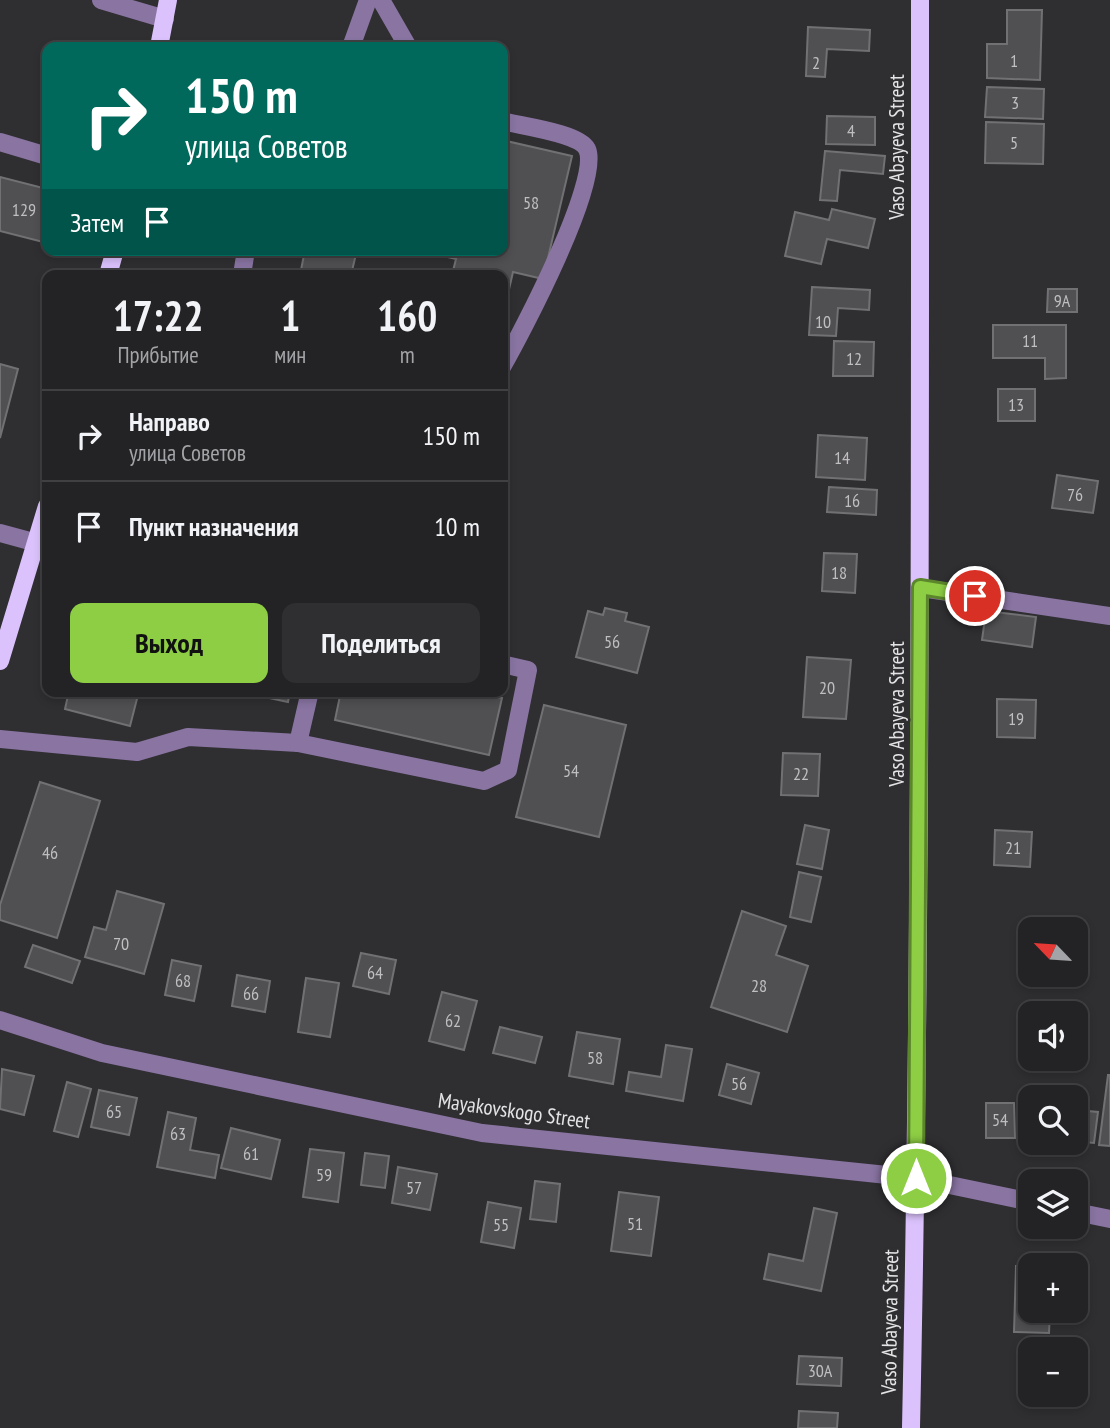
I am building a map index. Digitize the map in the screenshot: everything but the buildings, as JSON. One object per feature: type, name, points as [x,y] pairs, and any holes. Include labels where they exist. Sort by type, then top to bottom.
[{"type":"main road","points":[[160,42],[168,0]]},
{"type":"main road","name":"Vaso Abayeva Street","points":[[911,1428],[916,1178],[920,587],[920,0]]},
{"type":"main road","points":[[0,661],[42,524]]},
{"type":"street","points":[[101,0],[165,19]]},
{"type":"street","points":[[353,42],[368,0]]},
{"type":"street","points":[[381,0],[405,42]]},
{"type":"street","points":[[508,122],[577,139],[587,148],[590,162],[572,220],[528,320],[508,356]]},
{"type":"street","points":[[0,142],[42,155]]},
{"type":"street","points":[[0,533],[37,543]]},
{"type":"street","points":[[920,587],[1110,616]]},
{"type":"street","points":[[0,739],[137,752],[188,737],[298,743],[484,781],[508,770],[528,670],[508,665]]},
{"type":"street","points":[[298,743],[309,697]]},
{"type":"street","name":"Mayakovskogo Street","points":[[0,1020],[102,1053],[482,1133],[916,1178],[1018,1199]]},
{"type":"street","points":[[1088,1214],[1110,1219]]},
{"type":"route","points":[[916,1178],[920,587],[975,596]]}]
